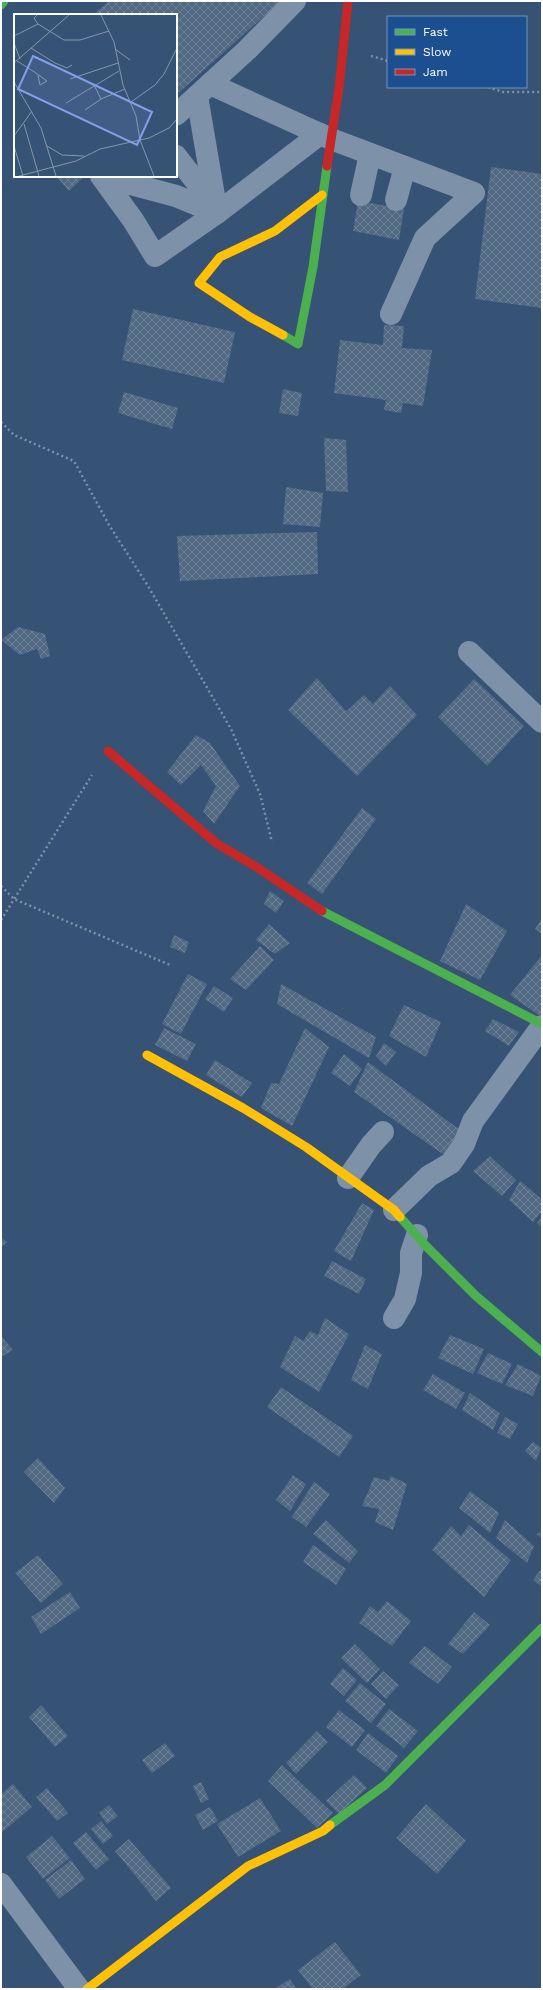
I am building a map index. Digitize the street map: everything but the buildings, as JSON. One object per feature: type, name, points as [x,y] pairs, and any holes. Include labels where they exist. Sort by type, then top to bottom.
[{"type":"street","points":[[1,5],[4,1]]},
{"type":"street","points":[[177,115],[295,1]]},
{"type":"street","points":[[322,195],[276,231],[220,257],[199,283],[250,317],[298,344],[313,267],[322,195],[325,137],[339,88],[348,1]]},
{"type":"street","points":[[204,90],[474,193],[425,238],[391,314]]},
{"type":"street","points":[[204,90],[217,210]]},
{"type":"street","points":[[103,177],[133,220],[155,256],[217,210],[325,137]]},
{"type":"street","points":[[361,195],[370,154]]},
{"type":"street","points":[[177,157],[217,210]]},
{"type":"street","points":[[396,200],[405,167]]},
{"type":"street","points":[[106,177],[176,196],[217,210]]},
{"type":"street","points":[[469,652],[542,722]]},
{"type":"street","points":[[108,751],[216,843],[283,885],[316,908],[542,1025],[473,1121],[464,1144],[451,1163],[429,1176],[394,1210]]},
{"type":"street","points":[[147,1055],[243,1108],[306,1147],[394,1210],[476,1296],[542,1352]]},
{"type":"street","points":[[348,1178],[371,1145],[383,1132]]},
{"type":"street","points":[[394,1318],[405,1299],[411,1273],[411,1253],[417,1235]]},
{"type":"street","points":[[87,1989],[248,1866],[323,1831],[385,1785],[542,1628]]},
{"type":"street","points":[[1,1884],[79,1989]]},
{"type":"path","points":[[491,88],[503,92],[542,92]]},
{"type":"path","points":[[1,422],[14,435],[74,461],[109,525],[148,586],[231,729],[260,794],[283,885]]},
{"type":"path","points":[[1,920],[108,751]]},
{"type":"path","points":[[1,886],[14,899],[170,965]]},
{"type":"traffic: fast","points":[[1,5],[4,1]]},
{"type":"traffic: fast","points":[[283,335],[298,344],[313,267],[327,166]]},
{"type":"traffic: fast","points":[[322,911],[542,1024]]},
{"type":"traffic: fast","points":[[400,1217],[427,1247],[476,1296],[542,1352]]},
{"type":"traffic: fast","points":[[330,1825],[385,1785],[542,1628]]},
{"type":"traffic: slow","points":[[283,335],[250,317],[199,283],[220,257],[275,231],[322,195]]},
{"type":"traffic: slow","points":[[147,1055],[243,1108],[306,1147],[394,1210],[400,1217]]},
{"type":"traffic: slow","points":[[87,1989],[248,1866],[323,1831],[330,1825]]},
{"type":"traffic: jam","points":[[327,166],[339,88],[348,1]]},
{"type":"traffic: jam","points":[[108,751],[216,843],[258,868],[322,911]]}]
